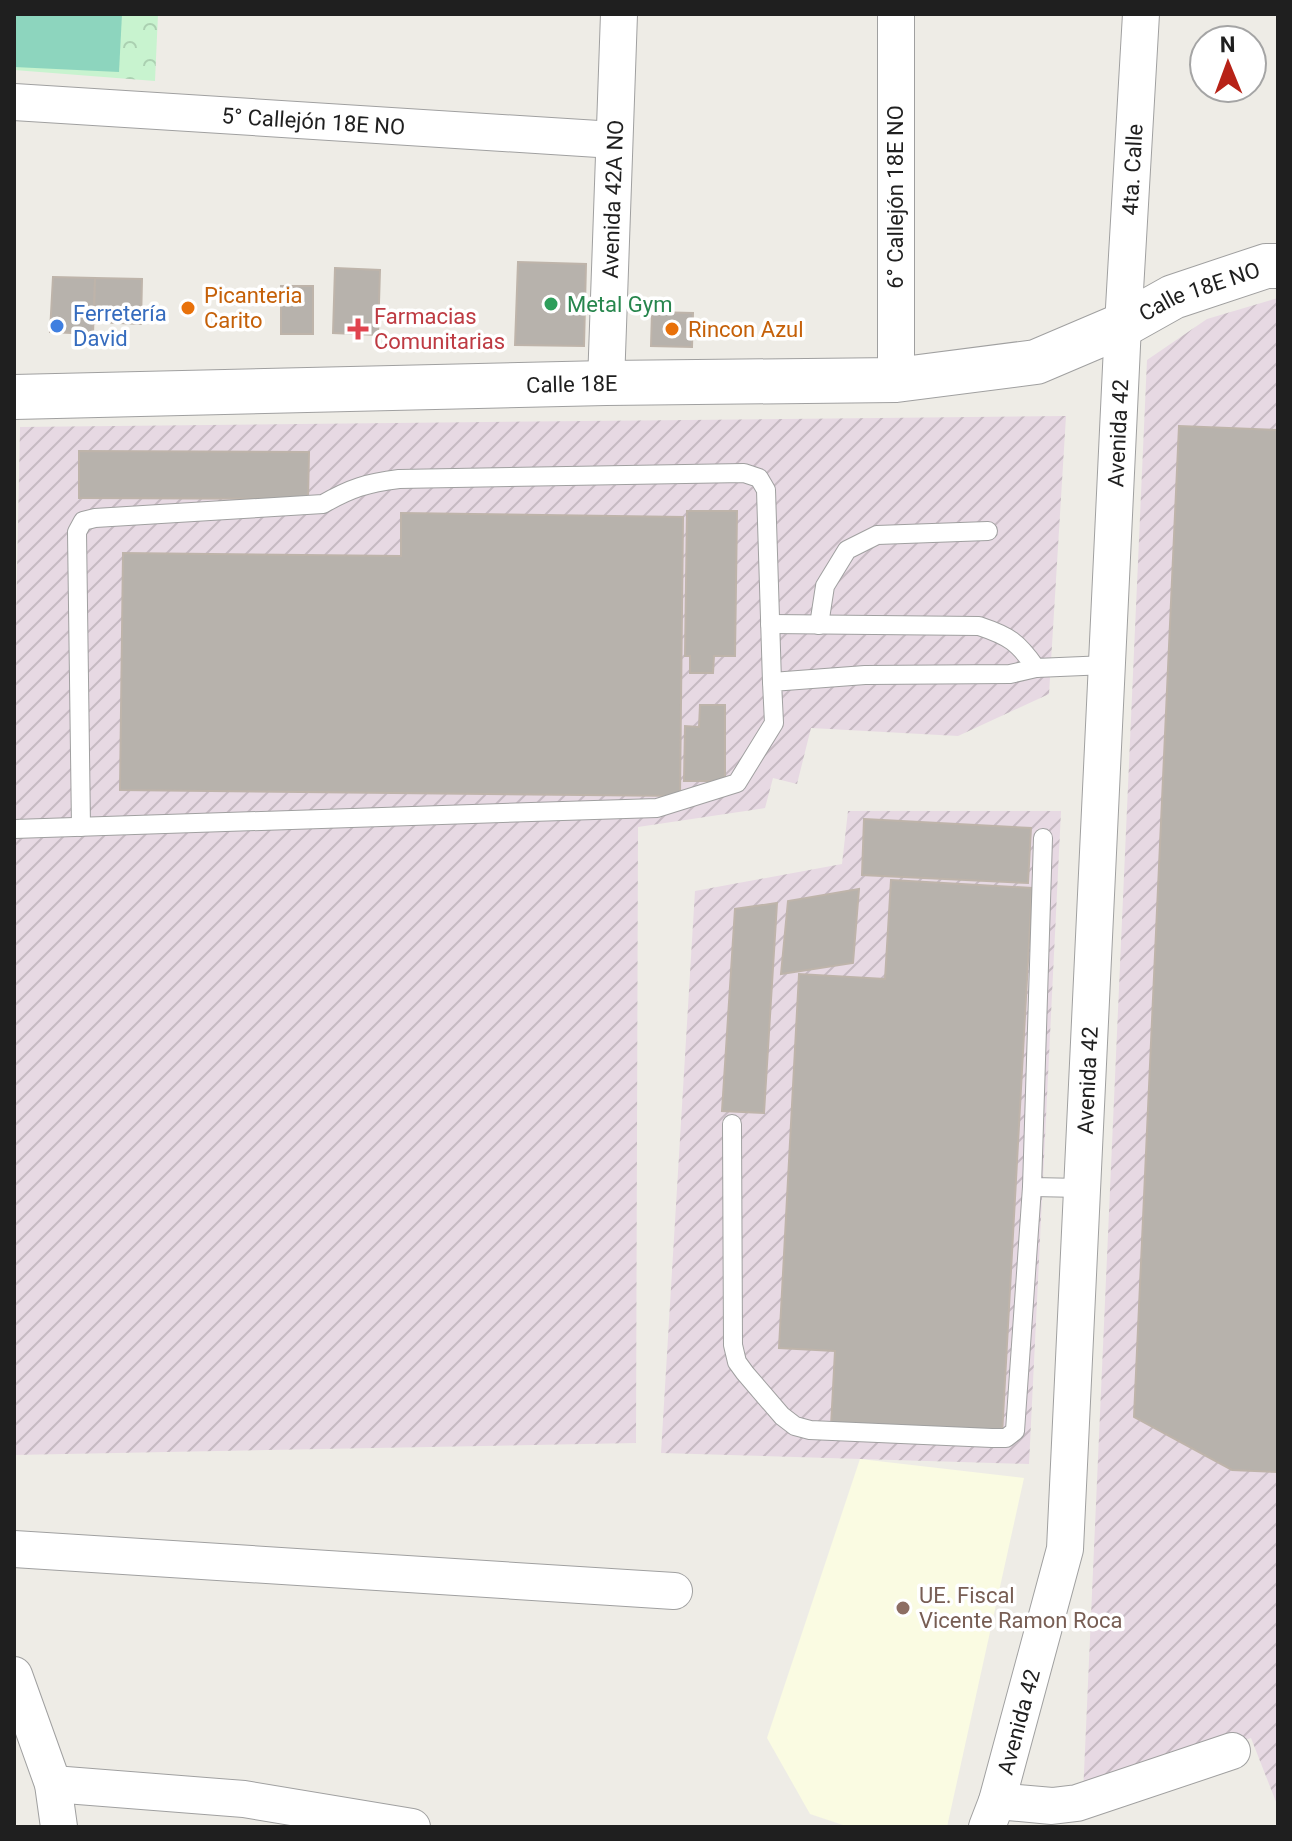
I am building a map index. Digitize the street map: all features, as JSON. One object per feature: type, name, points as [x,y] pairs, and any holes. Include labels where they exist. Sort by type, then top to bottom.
[{"type":"street","name":"Avenida 42A NO","points":[[606,383],[619,14]]},
{"type":"street","name":"6° Callejón 18E NO","points":[[896,14],[896,380]]},
{"type":"street","name":"4ta. Calle","points":[[1123,325],[1141,14]]},
{"type":"street","name":"5° Callejón 18E NO","points":[[14,102],[614,140]]},
{"type":"street","name":"Calle 18E NO","points":[[1123,325],[1173,297],[1266,266],[1278,266]]},
{"type":"street","name":"Calle 18E","points":[[14,397],[606,383],[896,380],[1036,362],[1123,325]]},
{"type":"street","name":"Avenida 42","points":[[992,1814],[1065,1549],[1123,325]]},
{"type":"street","points":[[14,1549],[674,1591]]},
{"type":"street","points":[[14,1675],[53,1784],[59,1827]]},
{"type":"street","points":[[992,1814],[1077,1803],[1232,1751]]},
{"type":"street","points":[[53,1784],[245,1813],[412,1827]]},
{"type":"lane","points":[[14,829],[81,827],[657,808],[737,783],[774,723],[766,490],[759,478],[744,473],[399,479],[368,483],[323,504],[83,521],[77,532],[81,827]]},
{"type":"lane","points":[[819,625],[825,586],[847,550],[877,535],[988,531]]},
{"type":"lane","points":[[770,624],[979,626],[1004,634],[1022,648],[1036,668]]},
{"type":"lane","points":[[772,682],[865,675],[1010,674],[1036,668],[1107,665]]},
{"type":"lane","points":[[732,1124],[733,1345],[737,1362],[782,1416],[795,1426],[810,1430],[992,1438],[1006,1438],[1015,1431],[1032,1187],[1043,838]]},
{"type":"lane","points":[[1032,1187],[1082,1188]]},
{"type":"shaded area","points":[[1278,298],[1278,1807],[1251,1738],[1083,1795],[1147,360],[1207,319]]},
{"type":"shaded area","points":[[1066,416],[1049,694],[958,736],[811,728],[797,784],[773,778],[765,808],[638,827],[636,1443],[14,1455],[14,716],[20,427]]},
{"type":"shaded area","points":[[848,811],[1061,811],[1029,1464],[661,1453],[695,891],[842,864]]},
{"type":"shaded area","name":"UE. Fiscal Vicente Ramon Roca","points":[[860,1459],[1024,1478],[947,1827],[849,1827],[810,1814],[767,1738]]},
{"type":"green space","points":[[14,14],[158,14],[155,81],[14,70]]},
{"type":"green space","points":[[14,14],[122,14],[119,72],[14,67]]},
{"type":"building","name":"Metal Gym","points":[[518,262],[586,264],[584,346],[515,345]]},
{"type":"building","points":[[335,268],[380,270],[378,335],[333,333]]},
{"type":"building","points":[[53,277],[95,278],[93,334],[50,332]]},
{"type":"building","points":[[95,278],[142,279],[141,324],[94,322]]},
{"type":"building","points":[[281,286],[313,286],[313,334],[281,334]]},
{"type":"building","name":"Rincon Azul","points":[[652,312],[693,313],[692,347],[651,346]]},
{"type":"building","points":[[1179,426],[1278,430],[1278,1472],[1232,1470],[1134,1417]]},
{"type":"building","points":[[79,451],[309,452],[308,499],[79,498]]},
{"type":"building","points":[[687,511],[737,511],[735,656],[714,656],[713,673],[690,673],[690,656],[685,656]]},
{"type":"building","points":[[401,513],[683,517],[680,796],[120,790],[123,553],[401,556]]},
{"type":"building","points":[[700,705],[725,705],[725,781],[684,781],[685,726],[699,727]]},
{"type":"building","points":[[864,819],[1031,828],[1028,883],[862,875]]},
{"type":"building","points":[[891,880],[1032,888],[1002,1435],[831,1426],[835,1351],[779,1348],[799,974],[885,979]]},
{"type":"building","points":[[859,889],[853,963],[781,974],[788,901]]},
{"type":"building","points":[[777,903],[764,1113],[722,1111],[735,909]]},
{"type":"place","name":"Metal Gym","points":[[551,304]]},
{"type":"place","name":"Picanteria Carito","points":[[188,308]]},
{"type":"place","name":"Ferretería David","points":[[57,326]]},
{"type":"place","name":"Farmacias Comunitarias","points":[[358,329]]},
{"type":"place","name":"Rincon Azul","points":[[672,329]]},
{"type":"place","name":"UE. Fiscal Vicente Ramon Roca","points":[[903,1608]]}]
